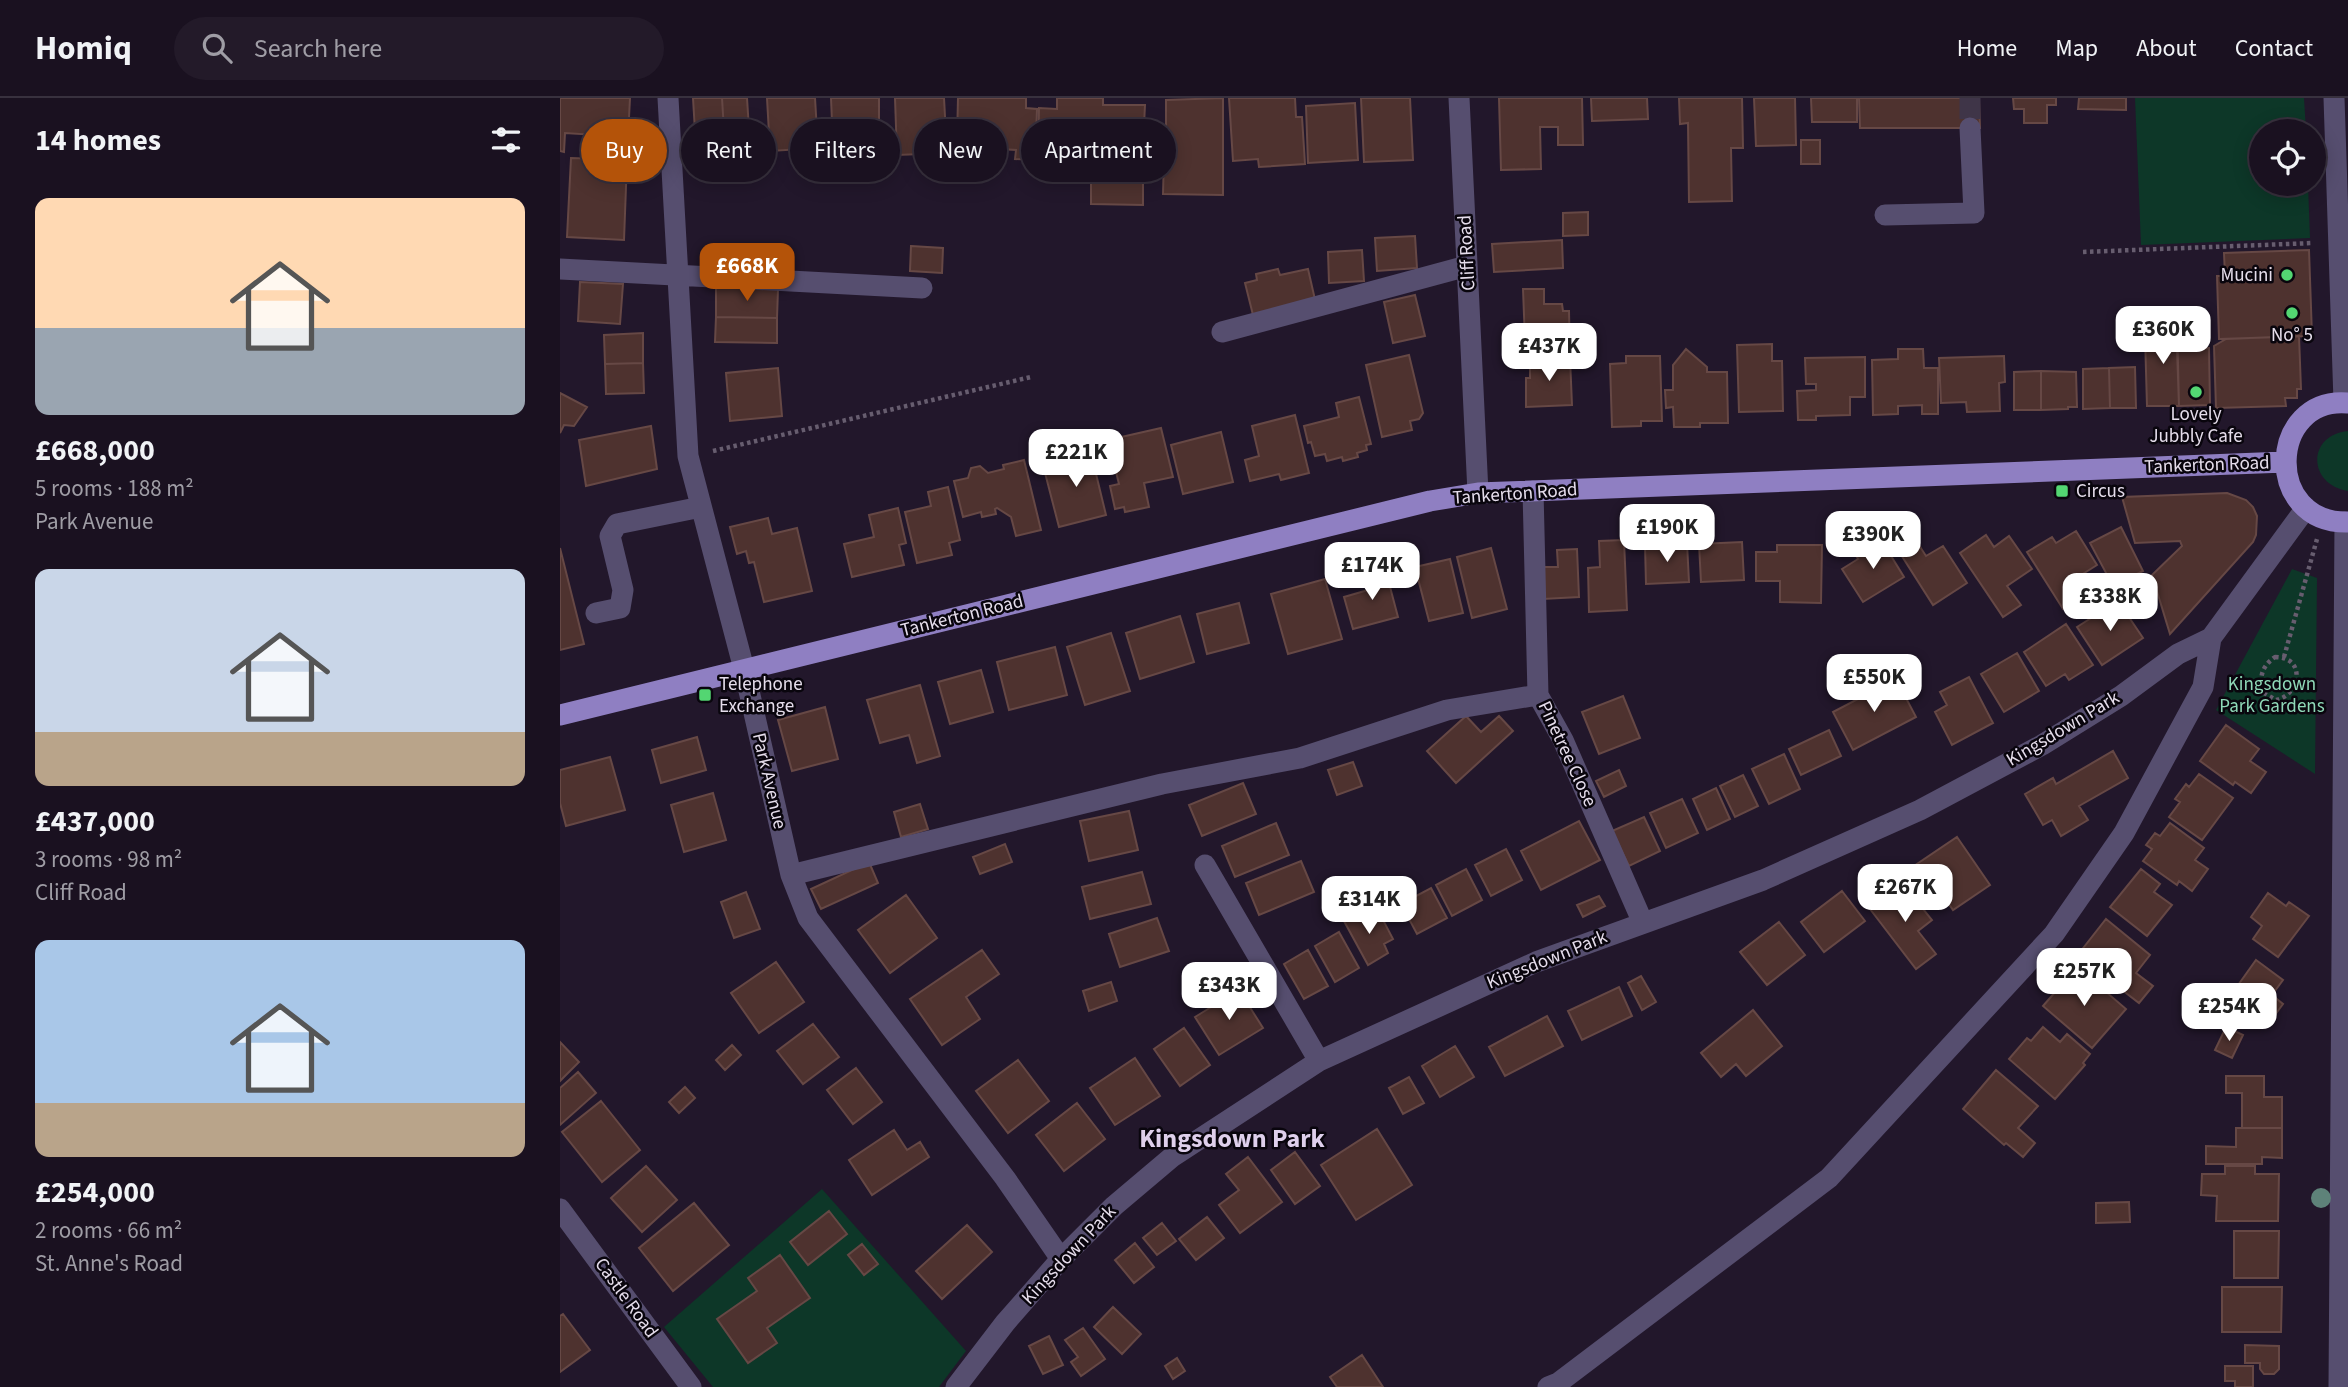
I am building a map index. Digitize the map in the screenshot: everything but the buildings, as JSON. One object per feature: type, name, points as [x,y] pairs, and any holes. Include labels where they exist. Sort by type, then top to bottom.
[{"type":"main road","name":"Tankerton Road","points":[[2315,513],[2290,487],[2285,462],[2291,436],[2298,425],[2319,408],[2346,403]]},
{"type":"main road","name":"Tankerton Road","points":[[560,715],[1430,501],[1478,493],[2285,462]]},
{"type":"main road","points":[[2315,513],[2346,522]]},
{"type":"street","name":"Park Avenue","points":[[668,98],[688,456],[744,669],[791,875],[808,918],[1004,1178],[1061,1259]]},
{"type":"street","name":"Cliff Road","points":[[1460,98],[1478,493]]},
{"type":"street","points":[[2333,98],[2343,242],[2346,403]]},
{"type":"street","points":[[1885,215],[1974,213],[1970,128]]},
{"type":"street","points":[[1222,332],[1467,266]]},
{"type":"street","points":[[560,269],[922,288]]},
{"type":"street","name":"Pinetree Close","points":[[1533,491],[1538,695],[1563,740],[1643,923]]},
{"type":"street","points":[[596,613],[620,608],[623,590],[610,536],[617,524],[701,507]]},
{"type":"street","name":"Kingsdown Park","points":[[956,1387],[1005,1323],[1061,1259],[1114,1206],[1172,1157],[1319,1061],[1536,962],[1763,880],[1920,810],[2042,745],[2120,696],[2178,653],[2211,638],[2315,513]]},
{"type":"street","points":[[2339,1387],[2346,522]]},
{"type":"street","name":"Kingsdown Park","points":[[1548,1387],[1558,1383],[1829,1178],[2054,934],[2124,833],[2203,687],[2211,638]]},
{"type":"street","points":[[791,875],[1162,784],[1300,758],[1447,710],[1538,695]]},
{"type":"street","points":[[1205,865],[1319,1061]]},
{"type":"street","name":"Castle Road","points":[[560,1209],[691,1387]]},
{"type":"path","points":[[2083,252],[2343,242]]},
{"type":"path","points":[[688,456],[1031,377]]},
{"type":"path","points":[[2284,657],[2315,513]]},
{"type":"path","points":[[2275,657],[2284,657],[2295,666],[2296,681],[2289,694],[2276,700],[2264,693],[2262,674],[2269,661],[2275,657]]},
{"type":"green space","points":[[2135,98],[2304,98],[2305,119],[2249,119],[2249,196],[2308,196],[2310,238],[2141,245]]},
{"type":"green space","points":[[2348,431],[2348,491],[2335,487],[2325,479],[2317,460],[2325,441],[2335,434]]},
{"type":"green space","name":"Kingsdown Park Gardens","points":[[2292,569],[2317,578],[2315,774],[2216,710]]},
{"type":"green space","points":[[822,1189],[966,1351],[939,1387],[713,1387],[664,1327]]},
{"type":"tunnel","points":[[1970,98],[1970,128]]},
{"type":"place","name":"Mucini","points":[[2287,275]]},
{"type":"place","name":"No° 5","points":[[2292,313]]},
{"type":"place","name":"Lovely Jubbly Cafe","points":[[2196,392]]},
{"type":"place","name":"Circus","points":[[2062,491]]},
{"type":"place","name":"Telephone Exchange","points":[[705,695]]},
{"type":"district","name":"Kingsdown Park","points":[[1232,1138]]}]
